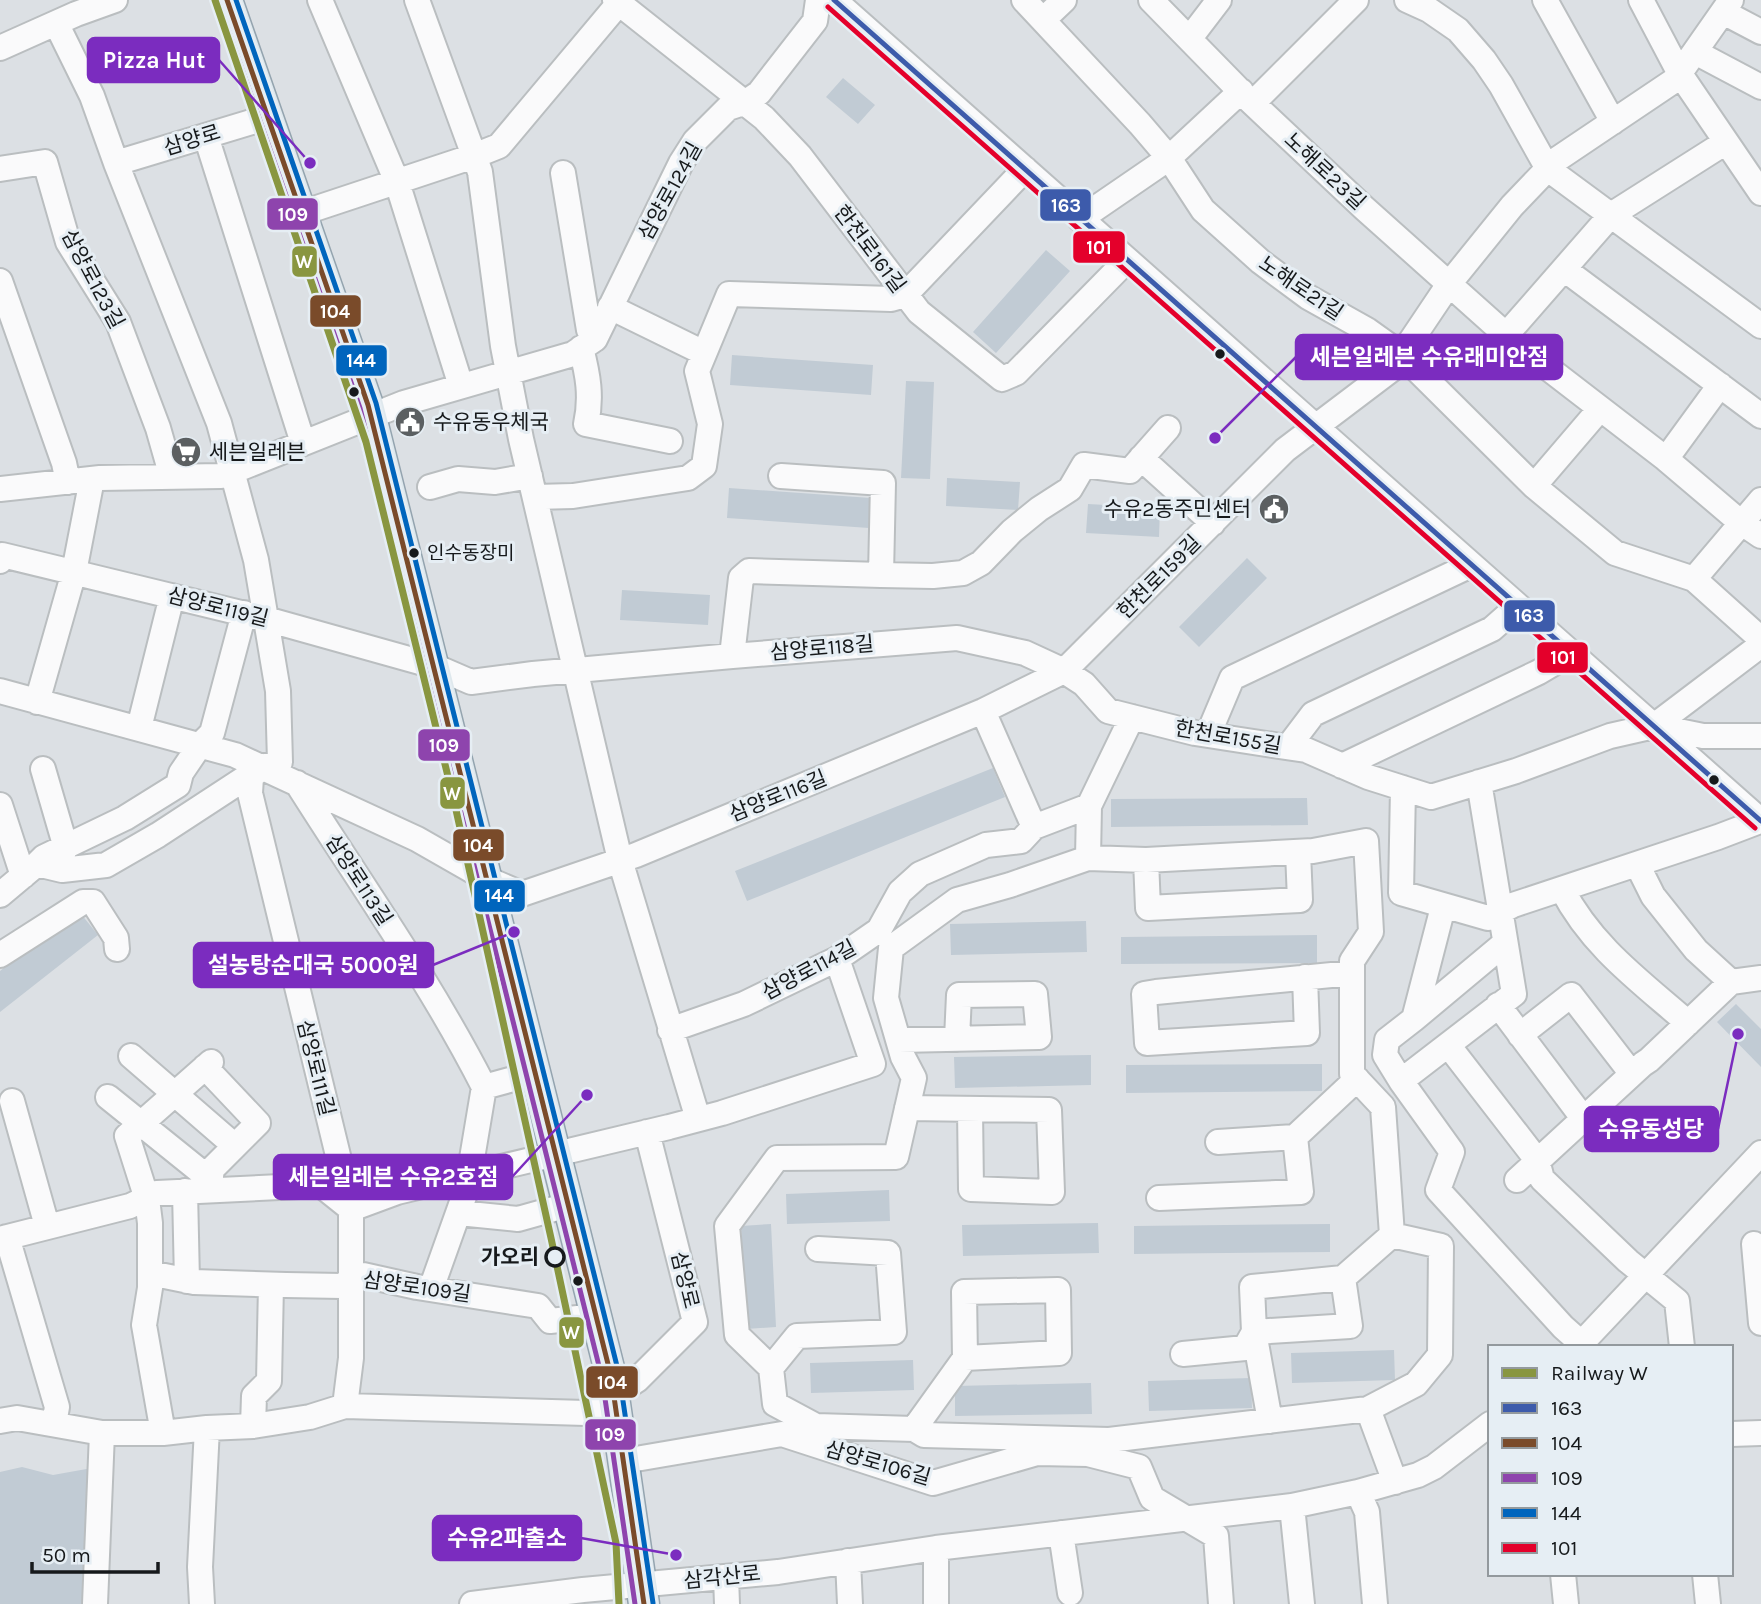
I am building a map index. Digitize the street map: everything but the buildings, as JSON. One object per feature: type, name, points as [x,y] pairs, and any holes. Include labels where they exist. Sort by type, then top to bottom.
[{"type":"main road","points":[[228,0],[371,416],[614,1395],[624,1461],[631,1595]]},
{"type":"street","points":[[3,41],[67,12],[115,0]]},
{"type":"street","points":[[320,0],[397,182],[461,386]]},
{"type":"street","points":[[418,0],[480,172],[508,372],[575,671],[620,860],[698,1119]]},
{"type":"street","name":"삼양로124길","points":[[588,344],[610,307],[681,163],[695,141],[728,108],[746,102],[759,93],[815,21],[818,0]]},
{"type":"street","points":[[834,0],[1760,821],[1513,905],[1488,918],[1401,893],[1403,788]]},
{"type":"street","name":"노해로21길","points":[[1024,0],[1169,158],[1203,210],[1261,262],[1308,297],[1367,330],[1402,355],[1534,486],[1615,553],[1694,579],[1761,639]]},
{"type":"street","points":[[1044,19],[1064,0]]},
{"type":"street","name":"노해로23길","points":[[1151,0],[1247,97],[1364,208],[1506,335],[1667,459],[1752,530]]},
{"type":"street","points":[[1190,38],[1219,0]]},
{"type":"street","points":[[1080,219],[1169,158],[1247,97],[1356,0]]},
{"type":"street","points":[[1407,0],[1429,10],[1458,30],[1484,60],[1548,169],[1761,326]]},
{"type":"street","points":[[1545,0],[1613,122]]},
{"type":"street","points":[[1641,0],[1680,74],[1761,192]]},
{"type":"street","points":[[302,213],[499,146],[617,2]]},
{"type":"street","name":"한천로161길","points":[[617,2],[764,118],[800,156],[919,312],[1002,379],[1016,373],[1127,260]]},
{"type":"street","points":[[1727,6],[1761,32]]},
{"type":"street","name":"한천로159길","points":[[1064,671],[1285,450],[1392,369],[1449,284],[1512,206],[1556,160],[1675,80],[1727,6]]},
{"type":"street","points":[[30,870],[62,870],[106,865],[158,835],[262,767],[280,762],[281,747],[278,691],[255,616],[256,560],[233,470],[219,423],[116,163],[92,96],[67,12]]},
{"type":"street","points":[[1695,52],[1761,87]]},
{"type":"street","name":"삼양로","points":[[116,163],[268,117]]},
{"type":"street","points":[[206,136],[303,443]]},
{"type":"street","points":[[1506,335],[1611,215],[1726,142]]},
{"type":"street","name":"삼양로123길","points":[[0,169],[45,162],[68,242],[118,322],[158,428],[172,477]]},
{"type":"street","points":[[430,487],[458,479],[533,487],[573,496],[688,478],[704,466],[710,424],[697,370],[729,294],[891,299],[905,295],[1024,169]]},
{"type":"street","points":[[563,173],[589,330],[590,382],[586,424],[670,441]]},
{"type":"street","points":[[1564,270],[1761,416]]},
{"type":"street","points":[[0,281],[64,463],[68,482]]},
{"type":"street","points":[[610,307],[704,353]]},
{"type":"street","points":[[0,489],[92,479],[221,477],[404,403],[573,354],[588,344]]},
{"type":"street","points":[[1667,459],[1720,385]]},
{"type":"street","points":[[1534,486],[1600,410]]},
{"type":"street","points":[[732,656],[741,578],[749,571],[933,576],[963,572],[981,563],[1012,531],[1070,489],[1084,465],[1130,471],[1168,428]]},
{"type":"street","points":[[1141,458],[1213,523]]},
{"type":"street","points":[[781,477],[883,483],[881,575]]},
{"type":"street","points":[[37,702],[74,572],[92,479]]},
{"type":"street","points":[[1694,579],[1752,530],[1761,500]]},
{"type":"street","name":"삼양로119길","points":[[1,558],[74,572],[255,616],[434,666]]},
{"type":"street","points":[[1208,735],[1232,678],[1471,565]]},
{"type":"street","points":[[139,728],[172,596]]},
{"type":"street","points":[[1288,747],[1313,714],[1492,629],[1518,606]]},
{"type":"street","points":[[0,895],[44,857],[125,818],[178,785],[181,773],[200,745],[212,733],[255,616]]},
{"type":"street","name":"삼양로118길","points":[[434,666],[471,682],[732,656],[957,638],[1025,653],[1064,671]]},
{"type":"street","points":[[1654,726],[1761,645]]},
{"type":"street","points":[[1342,766],[1539,672],[1571,653]]},
{"type":"street","name":"삼양로116길","points":[[0,691],[235,755],[416,839],[487,879],[522,894],[620,860],[984,711],[1064,671]]},
{"type":"street","name":"한천로155길","points":[[1064,671],[1084,684],[1108,711],[1208,735],[1306,750],[1342,766],[1431,797],[1610,736],[1654,726]]},
{"type":"street","points":[[984,711],[1034,827]]},
{"type":"street","points":[[1088,859],[1089,807],[1132,717]]},
{"type":"street","points":[[1654,726],[1703,736],[1761,736]]},
{"type":"street","name":"삼양로111길","points":[[262,767],[251,777],[250,793],[351,1209],[351,1359],[345,1406]]},
{"type":"street","points":[[43,769],[66,848]]},
{"type":"street","name":"삼양로113길","points":[[296,782],[421,976],[461,1042],[484,1087]]},
{"type":"street","points":[[1401,1081],[1514,994],[1479,782]]},
{"type":"street","points":[[0,805],[30,870]]},
{"type":"street","name":"삼양로114길","points":[[670,1030],[744,1004],[837,959],[879,930],[900,892],[920,874],[986,845],[1021,841],[1034,827],[1089,807]]},
{"type":"street","points":[[1366,841],[1370,932],[1352,961],[1352,1074],[1383,1107],[1392,1236],[1441,1246],[1440,1355],[1416,1384],[1368,1409],[1109,1440],[924,1436],[914,1429],[816,1426],[775,1404],[771,1368],[737,1335],[727,1226],[777,1158],[896,1157],[914,1078],[898,1040],[886,998],[891,948],[957,900],[1010,886],[1088,859],[1146,860],[1298,852],[1366,841]]},
{"type":"street","points":[[1146,860],[1148,908],[1300,900],[1298,852]]},
{"type":"street","points":[[1637,863],[1653,896],[1696,950],[1731,982]]},
{"type":"street","points":[[1562,888],[1576,915],[1600,946],[1688,1023]]},
{"type":"street","points":[[0,955],[83,902],[93,902],[116,938],[117,950]]},
{"type":"street","points":[[1414,1018],[1443,906]]},
{"type":"street","points":[[1505,943],[1387,1040],[1385,1055],[1452,1152],[1438,1191],[1579,1345],[1761,1153]]},
{"type":"street","points":[[54,1424],[57,1407],[4,1238],[130,1206],[157,1193],[185,1191],[210,1185],[321,1185],[351,1209],[397,1192],[698,1119],[873,1064],[837,959]]},
{"type":"street","points":[[1305,977],[1307,1033],[1147,1043],[1144,994],[1305,977],[1352,973]]},
{"type":"street","points":[[1517,1180],[1650,1060],[1731,982],[1761,978]]},
{"type":"street","points":[[1520,1035],[1571,995],[1632,1074]]},
{"type":"street","points":[[1499,1005],[1583,1118]]},
{"type":"street","points":[[898,1040],[957,1039]]},
{"type":"street","points":[[1448,1045],[1537,1160],[1542,1179],[1629,1261],[1677,1301],[1682,1345]]},
{"type":"street","points":[[131,1056],[235,1146]]},
{"type":"street","points":[[163,1433],[144,1325],[150,1273],[150,1223],[147,1199],[127,1136],[208,1065],[258,1123],[212,1169],[210,1185]]},
{"type":"street","points":[[431,1289],[467,1188],[484,1087],[535,1073]]},
{"type":"street","points":[[1218,1142],[1296,1137],[1357,1079]]},
{"type":"street","points":[[108,1097],[142,1123],[210,1185]]},
{"type":"street","points":[[12,1101],[47,1226]]},
{"type":"street","points":[[907,1108],[1049,1110],[1052,1192],[971,1189],[970,1109]]},
{"type":"street","name":"삼양로","points":[[614,1395],[637,1380],[695,1322],[647,1132]]},
{"type":"street","points":[[1159,1198],[1301,1192],[1296,1137]]},
{"type":"street","points":[[185,1191],[187,1281]]},
{"type":"street","points":[[459,1213],[518,1219],[568,1205]]},
{"type":"street","points":[[1270,1421],[1254,1332],[1252,1287],[1343,1278],[1392,1236]]},
{"type":"street","points":[[1754,1244],[1761,1323]]},
{"type":"street","points":[[771,1368],[797,1336],[894,1332],[888,1253],[818,1250]]},
{"type":"street","name":"삼양로109길","points":[[150,1273],[187,1281],[342,1286],[363,1275],[538,1306],[550,1321],[596,1316]]},
{"type":"street","points":[[1254,1332],[1350,1326],[1343,1278]]},
{"type":"street","points":[[253,1426],[254,1396],[269,1381],[271,1285]]},
{"type":"street","points":[[914,1429],[965,1358],[964,1292],[1058,1290],[1059,1353],[965,1358]]},
{"type":"street","points":[[1183,1354],[1245,1348],[1254,1332]]},
{"type":"street","points":[[0,1421],[17,1418],[102,1433],[163,1433],[253,1426],[310,1417],[345,1406],[586,1413],[614,1395]]},
{"type":"street","points":[[1368,1409],[1395,1482]]},
{"type":"street","name":"삼각산로","points":[[472,1604],[631,1595],[726,1577],[936,1548],[1292,1506],[1358,1492],[1418,1475],[1434,1467],[1488,1426]]},
{"type":"street","points":[[202,1604],[200,1567],[207,1428]]},
{"type":"street","points":[[95,1604],[102,1433]]},
{"type":"street","points":[[1733,1433],[1761,1433]]},
{"type":"street","name":"삼양로106길","points":[[624,1461],[782,1434],[933,1483],[1037,1453],[1088,1454],[1139,1467],[1152,1498],[1188,1518]]},
{"type":"street","points":[[1358,1492],[1367,1512],[1375,1604]]},
{"type":"street","points":[[1292,1506],[1302,1604]]},
{"type":"street","points":[[1188,1518],[1216,1536],[1221,1604]]},
{"type":"street","points":[[1061,1534],[1070,1593]]},
{"type":"street","points":[[936,1548],[936,1604]]},
{"type":"street","points":[[848,1561],[850,1604]]},
{"type":"street","points":[[1563,1576],[1566,1604]]},
{"type":"street","points":[[1705,1576],[1708,1604]]},
{"type":"street","points":[[726,1577],[727,1604]]},
{"type":"rail line","name":"W","points":[[215,0],[366,442],[454,801],[551,1238],[616,1543],[619,1604]]},
{"type":"transit line","name":"104","points":[[227,0],[368,405],[611,1376],[644,1604]]},
{"type":"transit line","name":"144","points":[[236,0],[376,403],[619,1374],[653,1603]]},
{"type":"transit line","name":"163","points":[[834,0],[1761,821]]},
{"type":"transit line","name":"109","points":[[219,3],[360,408],[602,1378],[635,1604]]},
{"type":"transit line","name":"101","points":[[828,7],[1755,828]]},
{"type":"place","name":"Pizza Hut","points":[[310,163]]},
{"type":"place","name":"수유동우체국","points":[[410,422]]},
{"type":"place","name":"세븐일레븐 수유래미안점","points":[[1215,438]]},
{"type":"place","name":"세븐일레븐","points":[[186,452]]},
{"type":"place","name":"수유2동주민센터","points":[[1274,509]]},
{"type":"place","name":"인수동장미","points":[[414,553]]},
{"type":"place","name":"설농탕순대국 5000원","points":[[514,932]]},
{"type":"place","name":"수유동성당","points":[[1738,1034]]},
{"type":"place","name":"세븐일레븐 수유2호점","points":[[587,1095]]},
{"type":"place","name":"가오리","points":[[555,1257]]},
{"type":"place","name":"수유2파출소","points":[[676,1555]]}]
